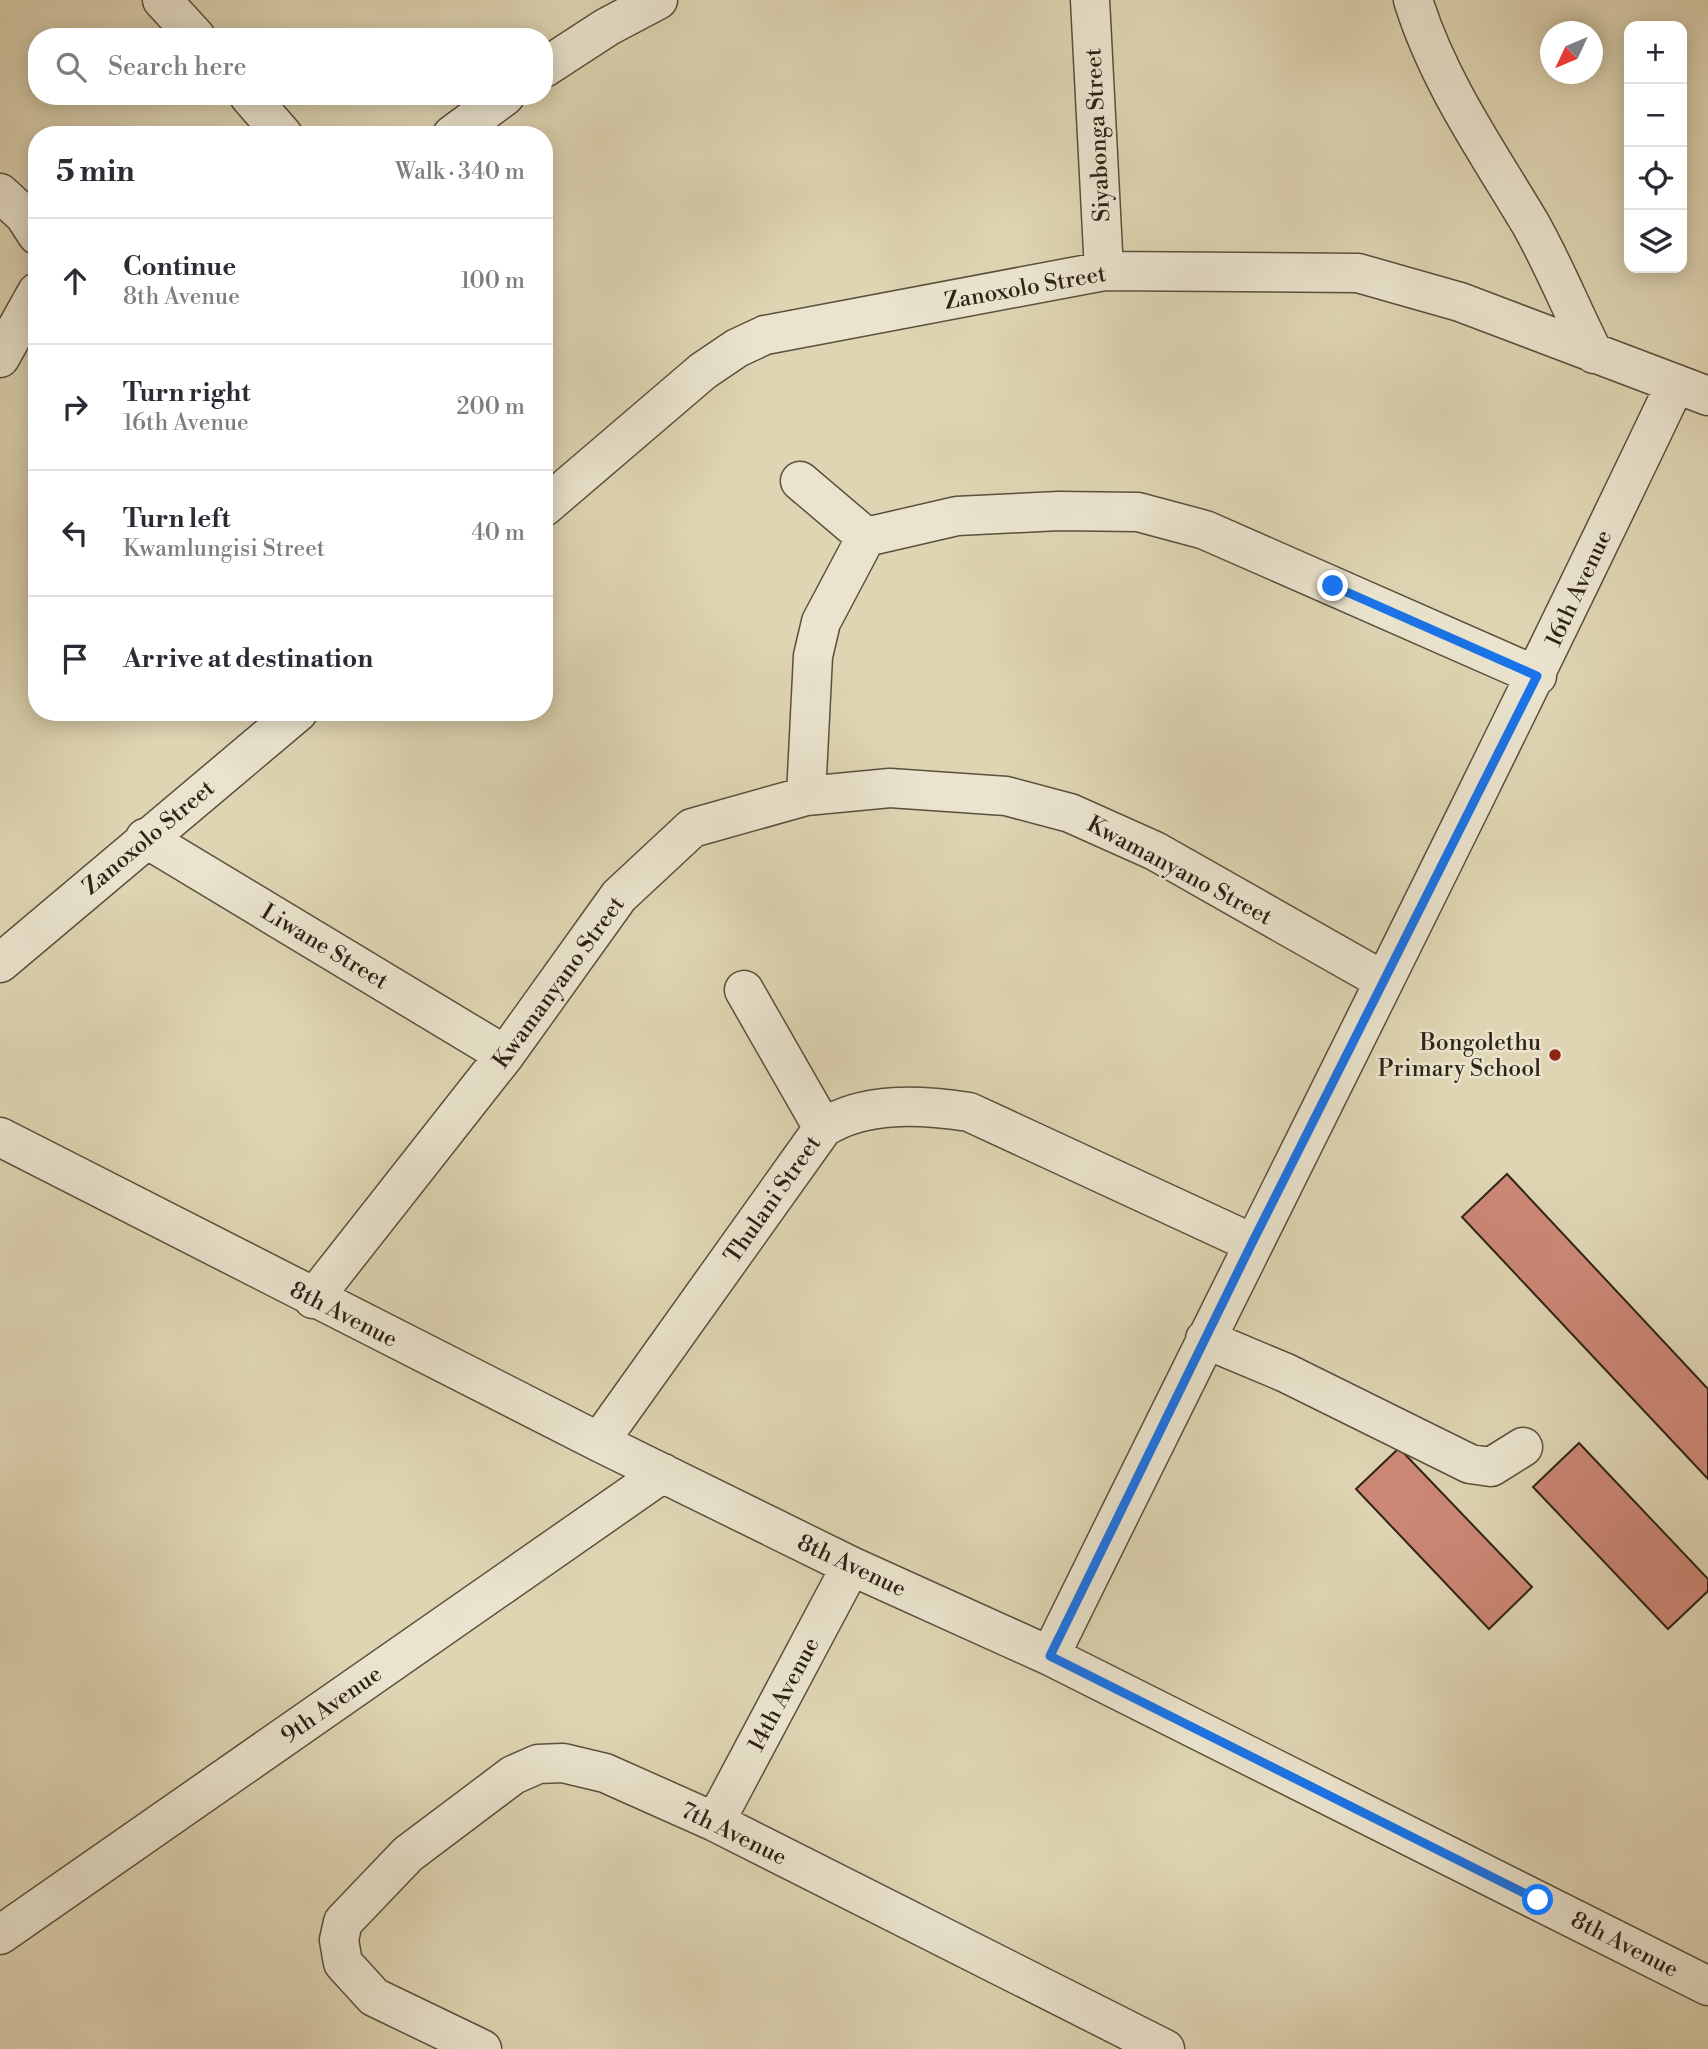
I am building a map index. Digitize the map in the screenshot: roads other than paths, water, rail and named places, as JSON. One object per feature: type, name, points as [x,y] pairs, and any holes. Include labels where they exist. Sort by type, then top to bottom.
[{"type":"street","points":[[553,62],[607,27],[657,0]]},
{"type":"street","name":"Siyabonga Street","points":[[1090,0],[1104,271]]},
{"type":"street","points":[[1413,0],[1435,58],[1473,133],[1531,225],[1594,354]]},
{"type":"street","points":[[164,1],[187,28]]},
{"type":"street","points":[[257,105],[276,126]]},
{"type":"street","points":[[464,126],[493,105]]},
{"type":"street","points":[[0,193],[28,221]]},
{"type":"street","name":"Zanoxolo Street","points":[[553,499],[703,371],[737,348],[765,335],[1104,271],[1358,273],[1460,302],[1692,390]]},
{"type":"street","points":[[0,358],[28,308]]},
{"type":"street","name":"16th Avenue","points":[[1050,1656],[1252,1243],[1537,676],[1692,390]]},
{"type":"street","points":[[800,481],[866,537]]},
{"type":"street","points":[[806,796],[813,656],[821,622],[866,537],[957,516],[1059,511],[1138,512],[1205,530],[1537,676]]},
{"type":"street","name":"Zanoxolo Street","points":[[0,963],[145,838],[287,721]]},
{"type":"street","name":"Kwamanyano Street","points":[[313,1298],[505,1055],[619,896],[692,828],[806,796],[890,788],[1006,796],[1070,813],[1155,851],[1384,981]]},
{"type":"street","name":"Liwane Street","points":[[145,838],[505,1055]]},
{"type":"street","points":[[744,990],[823,1128]]},
{"type":"street","name":"Thulani Street","points":[[599,1443],[823,1128],[845,1114],[922,1105],[969,1112],[1252,1243]]},
{"type":"street","name":"8th Avenue","points":[[0,1136],[599,1443],[851,1566],[1050,1656],[1708,1986]]},
{"type":"street","points":[[1205,1339],[1286,1373],[1470,1464],[1491,1467],[1523,1447]]},
{"type":"street","name":"9th Avenue","points":[[3,1928],[663,1473]]},
{"type":"street","name":"14th Avenue","points":[[715,1822],[851,1566]]},
{"type":"street","name":"7th Avenue","points":[[482,2049],[374,1997],[343,1963],[339,1940],[343,1922],[408,1854],[513,1775],[538,1764],[563,1763],[605,1773],[715,1822],[1165,2049]]},
{"type":"place","name":"Bongolethu Primary School","points":[[1555,1055]]}]
